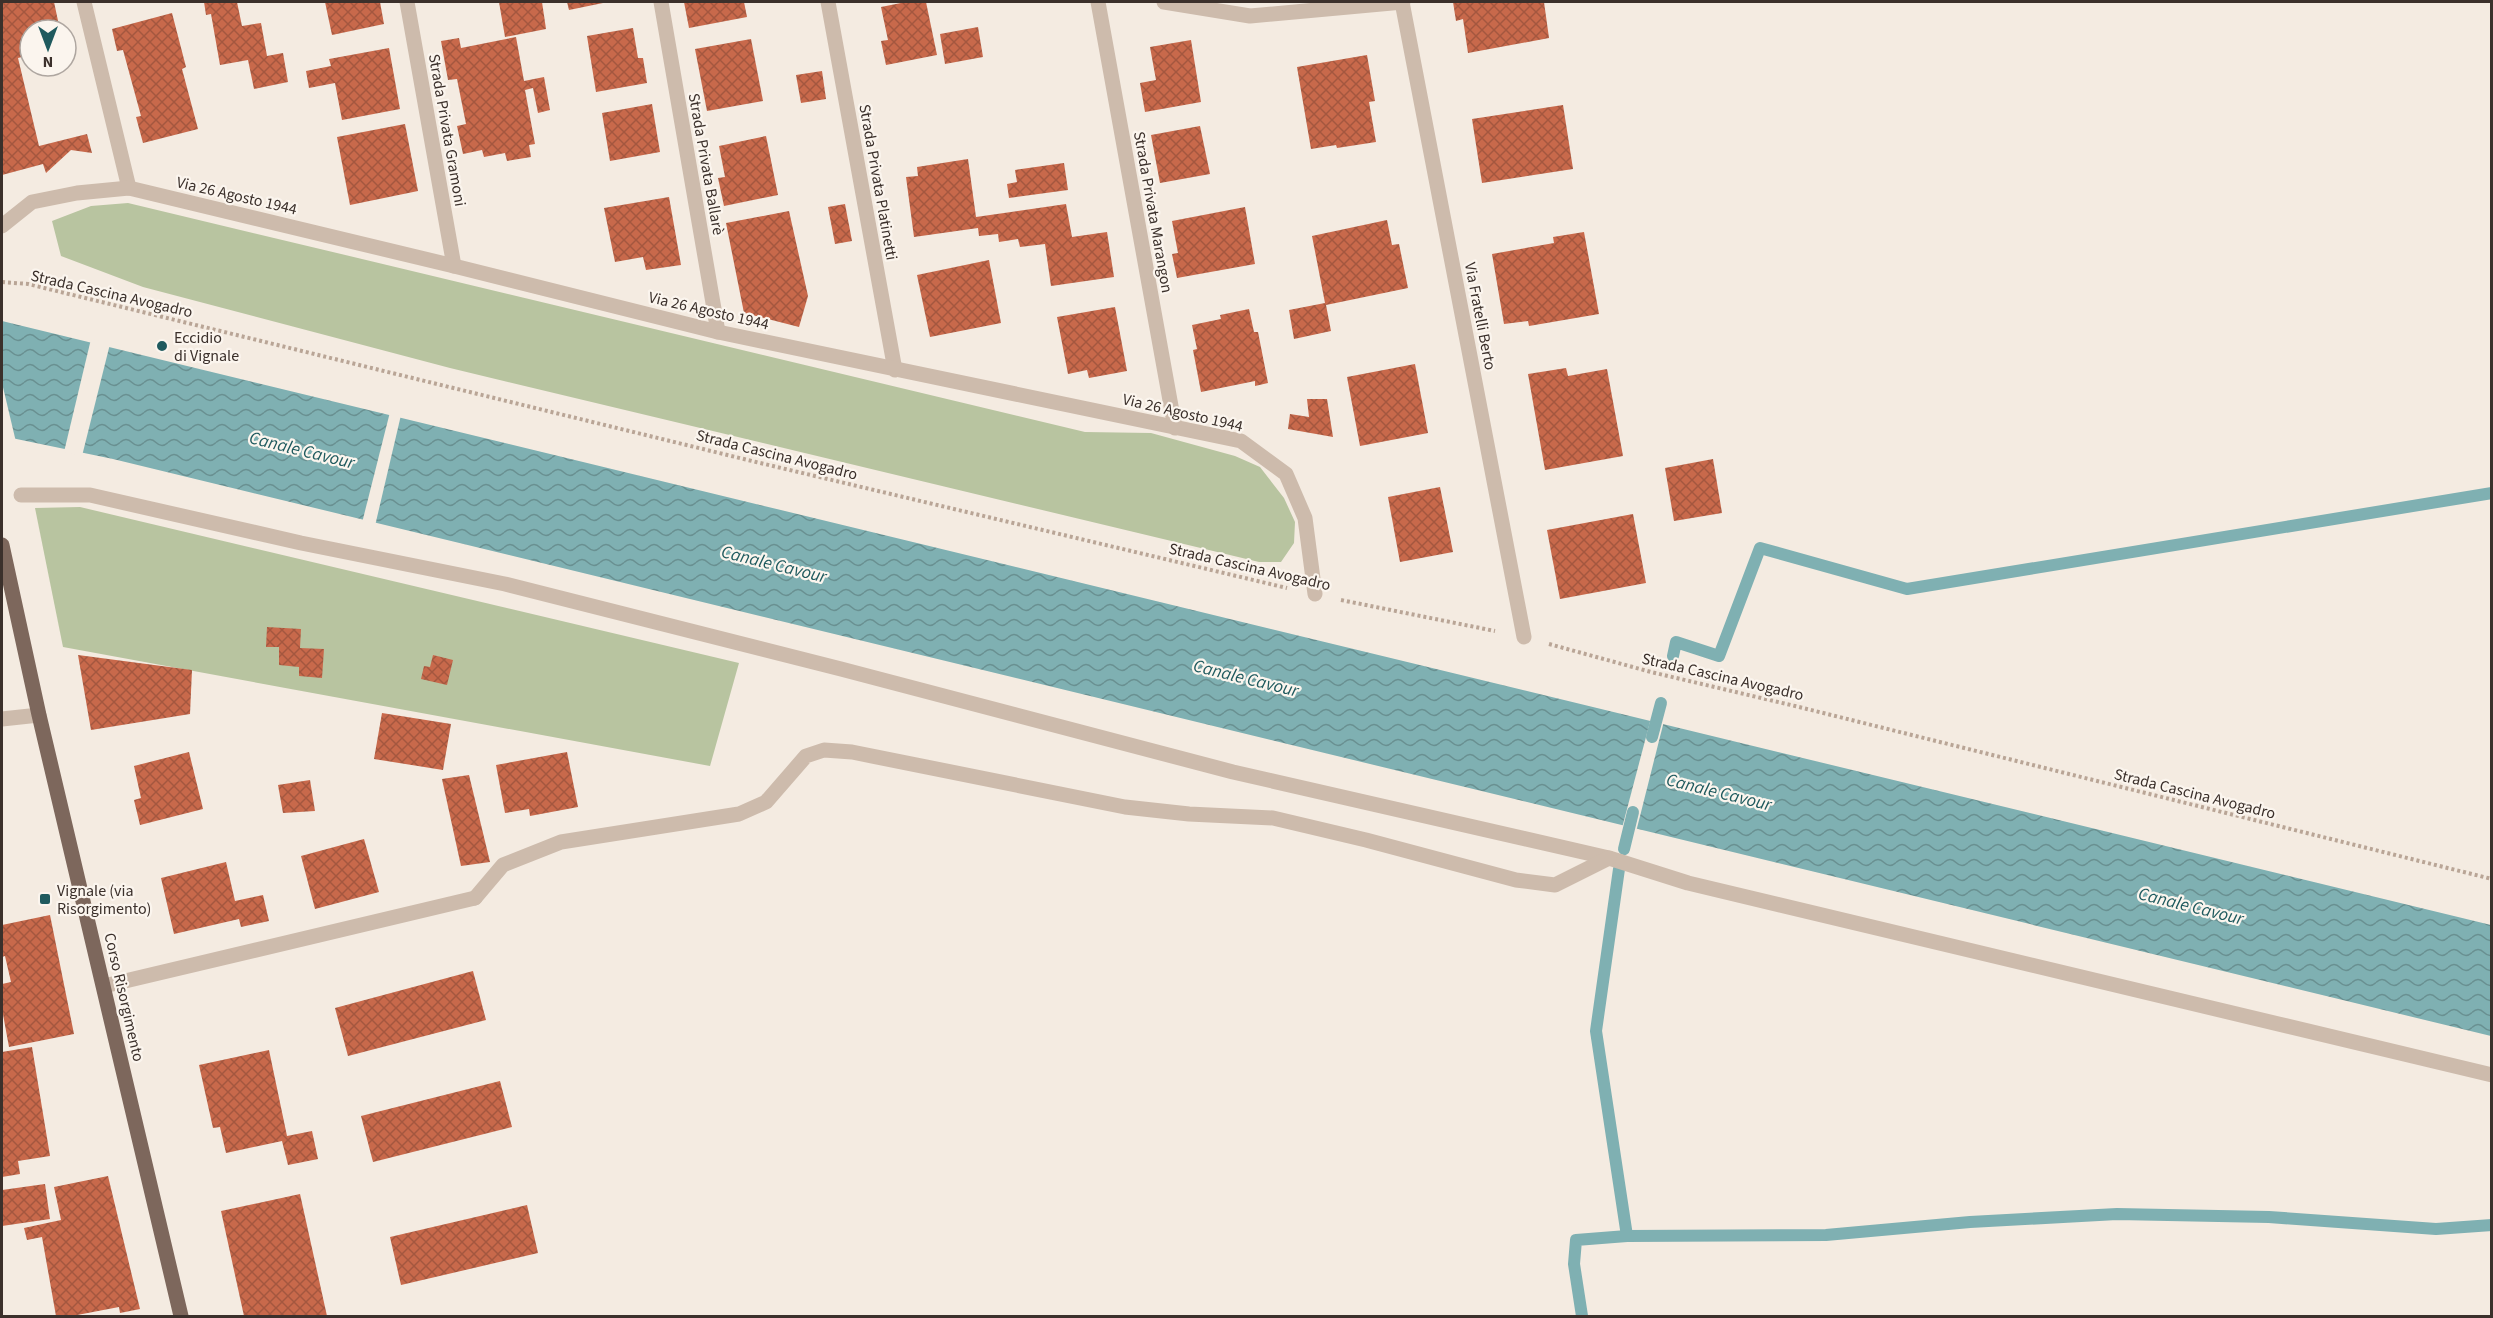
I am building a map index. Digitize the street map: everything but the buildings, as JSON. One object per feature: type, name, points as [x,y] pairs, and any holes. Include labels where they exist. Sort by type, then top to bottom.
[{"type":"main road","name":"Corso Risorgimento","points":[[2,545],[6,583],[104,986],[181,1317]]},
{"type":"street","points":[[84,2],[129,188]]},
{"type":"street","name":"Strada Privata Gramoni","points":[[407,2],[454,266]]},
{"type":"street","name":"Strada Privata Ballarè","points":[[660,2],[718,332]]},
{"type":"street","name":"Strada Privata Platinetti","points":[[828,2],[895,370]]},
{"type":"street","name":"Strada Privata Marangon","points":[[1098,2],[1175,428]]},
{"type":"street","points":[[1164,2],[1250,16],[1402,2]]},
{"type":"street","name":"Via Fratelli Berto","points":[[1402,2],[1524,637]]},
{"type":"street","name":"Via 26 Agosto 1944","points":[[2,226],[32,202],[77,193],[129,188],[718,332],[1241,441],[1286,474],[1305,518],[1315,594]]},
{"type":"street","points":[[21,495],[90,495],[302,543],[505,584],[1233,772],[1609,858],[1688,883],[2492,1075]]},
{"type":"street","points":[[2,719],[39,715]]},
{"type":"street","points":[[104,986],[475,898],[503,865],[561,842],[739,814],[766,802],[806,756],[824,750],[852,752],[1125,807],[1189,814],[1272,818],[1366,840],[1515,880],[1555,885],[1609,858]]},
{"type":"path","name":"Strada Cascina Avogadro","points":[[2,282],[28,284],[756,462],[1315,594],[1524,637],[1651,672],[2492,879]]},
{"type":"green space","points":[[128,203],[1085,432],[1151,433],[1235,456],[1260,467],[1284,498],[1295,522],[1294,543],[1281,562],[1259,562],[450,368],[143,287],[61,256],[52,221],[91,206]]},
{"type":"green space","points":[[80,507],[739,663],[710,766],[63,647],[35,508]]},
{"type":"water","name":"Canale Cavour","points":[[2,321],[2491,925],[2491,1036],[113,459],[2,436]]},
{"type":"pier","points":[[91,339],[110,344],[82,456],[64,452]]},
{"type":"pier","points":[[2,383],[16,442],[2,439]]},
{"type":"pier","points":[[390,412],[401,415],[375,526],[362,523]]},
{"type":"pier","points":[[1651,718],[1664,721],[1636,832],[1622,828]]},
{"type":"waterway","points":[[1673,656],[1676,642],[1719,656],[1760,548],[1907,589],[2492,493]]},
{"type":"waterway","points":[[1652,737],[1661,703]]},
{"type":"waterway","points":[[1624,849],[1633,812]]},
{"type":"waterway","points":[[1619,869],[1596,1031],[1627,1236]]},
{"type":"waterway","points":[[1582,1316],[1574,1264],[1576,1240],[1627,1236],[1826,1235],[1970,1222],[2117,1214],[2269,1217],[2436,1229],[2492,1225]]},
{"type":"place","name":"Eccidio di Vignale","points":[[162,346]]},
{"type":"place","name":"Vignale (via Risorgimento)","points":[[45,899]]}]
